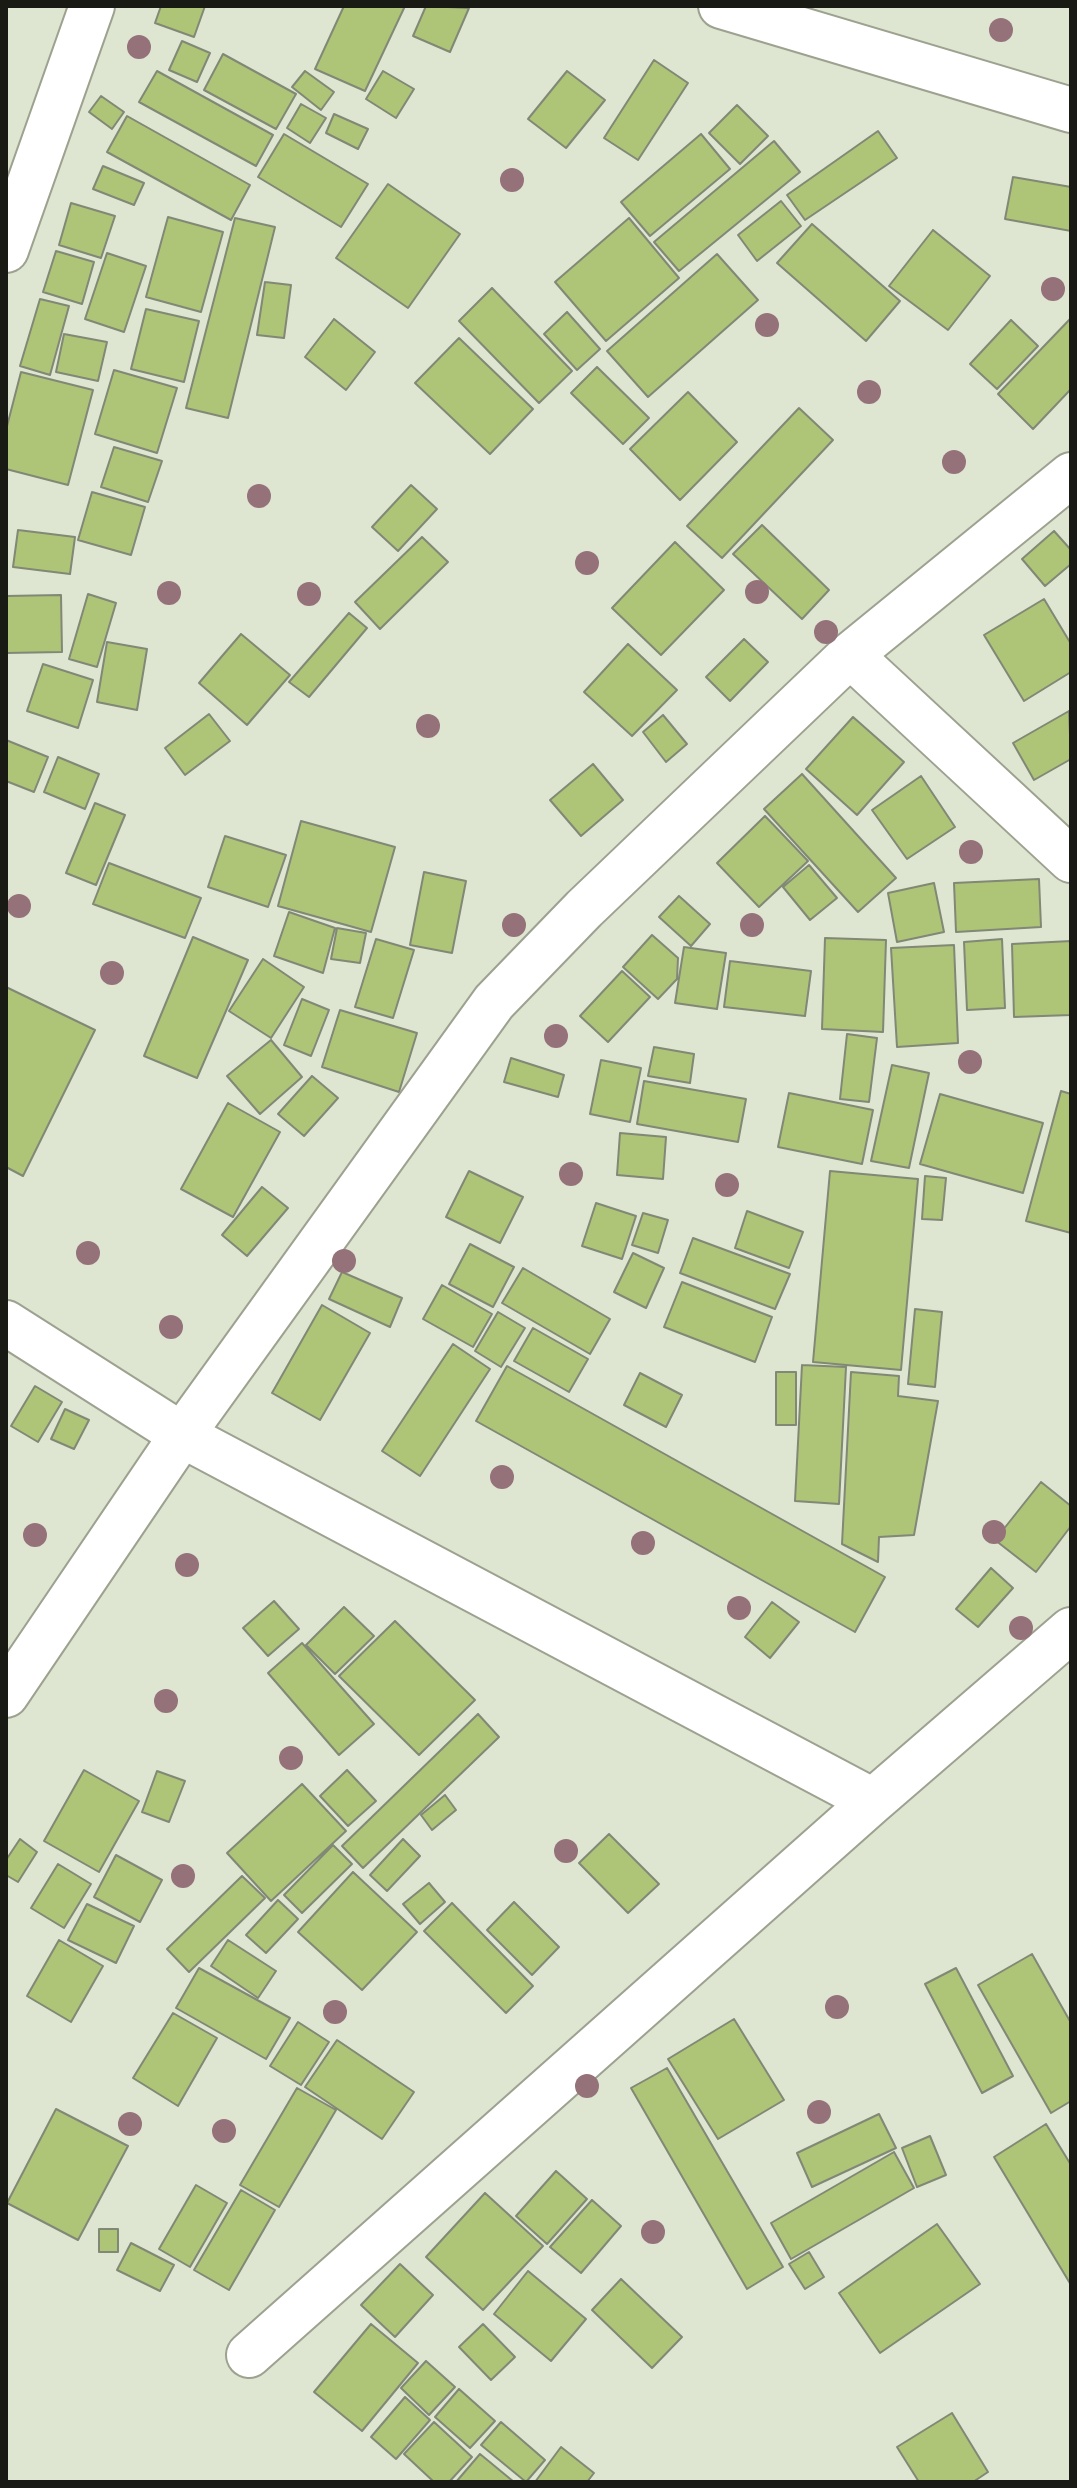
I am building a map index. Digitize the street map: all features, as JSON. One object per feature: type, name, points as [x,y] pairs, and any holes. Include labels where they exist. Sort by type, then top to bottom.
[{"type":"street","points":[[6,250],[92,6]]},
{"type":"street","points":[[721,6],[1071,110]]},
{"type":"street","points":[[6,1695],[182,1435],[494,1002],[584,909],[850,655],[1071,475]]},
{"type":"street","points":[[850,655],[1071,860]]},
{"type":"street","points":[[6,1323],[182,1435],[873,1801]]},
{"type":"street","points":[[249,2355],[873,1801],[1071,1630]]},
{"type":"building","points":[[161,6],[205,6],[194,37],[155,23]]},
{"type":"building","points":[[344,6],[405,6],[365,91],[315,69]]},
{"type":"building","points":[[426,6],[469,8],[450,52],[413,36]]},
{"type":"building","points":[[182,41],[210,53],[197,82],[169,70]]},
{"type":"building","points":[[223,54],[296,94],[276,129],[204,90]]},
{"type":"building","points":[[654,60],[688,83],[638,160],[604,138]]},
{"type":"building","points":[[157,71],[273,135],[256,166],[139,102]]},
{"type":"building","points":[[305,71],[334,92],[321,110],[292,87]]},
{"type":"building","points":[[383,71],[414,89],[396,118],[366,99]]},
{"type":"building","points":[[567,71],[605,100],[566,148],[528,119]]},
{"type":"building","points":[[101,96],[124,112],[112,129],[89,112]]},
{"type":"building","points":[[301,104],[326,118],[310,143],[287,128]]},
{"type":"building","points":[[737,105],[768,136],[740,164],[709,133]]},
{"type":"building","points":[[334,114],[368,129],[358,149],[326,133]]},
{"type":"building","points":[[127,116],[250,185],[231,220],[107,152]]},
{"type":"building","points":[[878,131],[897,158],[805,220],[787,195]]},
{"type":"building","points":[[284,134],[368,184],[341,227],[258,177]]},
{"type":"building","points":[[701,134],[730,169],[650,236],[621,202]]},
{"type":"building","points":[[774,141],[800,172],[679,271],[654,242]]},
{"type":"building","points":[[103,166],[144,183],[134,205],[93,189]]},
{"type":"building","points":[[1013,177],[1071,187],[1071,231],[1005,219]]},
{"type":"building","points":[[388,184],[460,234],[408,308],[336,258]]},
{"type":"building","points":[[781,201],[801,226],[757,261],[738,235]]},
{"type":"building","points":[[71,203],[115,216],[101,258],[59,245]]},
{"type":"building","points":[[168,217],[223,232],[201,312],[146,297]]},
{"type":"building","points":[[235,218],[275,227],[228,418],[186,408]]},
{"type":"building","points":[[629,218],[679,278],[606,341],[555,282]]},
{"type":"building","points":[[812,224],[900,301],[866,341],[777,263]]},
{"type":"building","points":[[933,230],[990,276],[948,330],[889,286]]},
{"type":"building","points":[[56,251],[94,262],[82,304],[43,292]]},
{"type":"building","points":[[107,253],[146,266],[124,332],[85,319]]},
{"type":"building","points":[[717,254],[758,300],[648,397],[607,351]]},
{"type":"building","points":[[265,282],[291,285],[284,338],[257,335]]},
{"type":"building","points":[[492,288],[572,371],[539,403],[459,321]]},
{"type":"building","points":[[40,299],[69,306],[50,375],[20,366]]},
{"type":"building","points":[[146,309],[199,321],[184,382],[131,369]]},
{"type":"building","points":[[567,312],[600,349],[577,370],[544,334]]},
{"type":"building","points":[[1071,318],[1071,389],[1033,429],[998,394]]},
{"type":"building","points":[[334,319],[375,352],[346,390],[305,357]]},
{"type":"building","points":[[1011,320],[1038,346],[997,389],[970,364]]},
{"type":"building","points":[[64,334],[107,342],[98,381],[56,372]]},
{"type":"building","points":[[459,338],[533,409],[490,454],[415,383]]},
{"type":"building","points":[[597,367],[649,418],[623,444],[571,393]]},
{"type":"building","points":[[114,370],[177,388],[157,453],[95,434]]},
{"type":"building","points":[[21,372],[93,390],[68,485],[6,469],[6,430]]},
{"type":"building","points":[[688,392],[737,442],[680,500],[630,449]]},
{"type":"building","points":[[799,408],[833,440],[722,558],[687,526]]},
{"type":"building","points":[[114,447],[162,461],[148,502],[101,487]]},
{"type":"building","points":[[411,485],[437,509],[398,551],[372,527]]},
{"type":"building","points":[[92,492],[145,507],[131,555],[78,540]]},
{"type":"building","points":[[762,525],[829,590],[802,619],[733,554]]},
{"type":"building","points":[[18,530],[75,537],[70,574],[13,567]]},
{"type":"building","points":[[1054,531],[1071,550],[1071,564],[1045,586],[1022,559]]},
{"type":"building","points":[[422,537],[448,562],[380,629],[355,602]]},
{"type":"building","points":[[675,542],[724,590],[661,655],[612,608]]},
{"type":"building","points":[[88,594],[116,603],[97,667],[69,659]]},
{"type":"building","points":[[61,595],[62,652],[6,653],[6,596]]},
{"type":"building","points":[[1044,599],[1071,644],[1071,672],[1024,701],[984,635]]},
{"type":"building","points":[[349,613],[367,628],[309,697],[289,682]]},
{"type":"building","points":[[241,634],[290,675],[247,725],[199,683]]},
{"type":"building","points":[[744,639],[768,662],[730,701],[706,677]]},
{"type":"building","points":[[107,642],[147,649],[137,710],[97,702]]},
{"type":"building","points":[[628,644],[677,690],[632,736],[584,692]]},
{"type":"building","points":[[43,664],[93,680],[78,728],[27,711]]},
{"type":"building","points":[[1069,711],[1071,759],[1034,780],[1013,743]]},
{"type":"building","points":[[209,714],[230,741],[185,775],[165,748]]},
{"type":"building","points":[[663,715],[687,744],[666,762],[643,732]]},
{"type":"building","points":[[853,717],[904,762],[857,815],[806,769]]},
{"type":"building","points":[[6,740],[48,757],[34,792],[6,781]]},
{"type":"building","points":[[58,757],[99,774],[85,809],[44,792]]},
{"type":"building","points":[[593,764],[623,800],[581,836],[550,800]]},
{"type":"building","points":[[802,774],[896,878],[858,912],[764,809]]},
{"type":"building","points":[[921,776],[955,827],[907,859],[872,810]]},
{"type":"building","points":[[95,803],[125,815],[96,885],[66,873]]},
{"type":"building","points":[[765,816],[808,861],[759,907],[717,863]]},
{"type":"building","points":[[301,821],[395,847],[371,932],[278,906]]},
{"type":"building","points":[[225,836],[286,855],[268,907],[208,887]]},
{"type":"building","points":[[109,863],[201,898],[185,938],[93,904]]},
{"type":"building","points":[[809,865],[837,898],[810,920],[783,887]]},
{"type":"building","points":[[424,872],[466,881],[452,953],[410,945]]},
{"type":"building","points":[[1039,879],[1041,927],[956,932],[954,883]]},
{"type":"building","points":[[934,883],[944,932],[897,942],[888,893]]},
{"type":"building","points":[[679,896],[710,924],[691,946],[659,917]]},
{"type":"building","points":[[289,912],[335,928],[323,973],[274,956]]},
{"type":"building","points":[[337,928],[366,933],[360,963],[331,959]]},
{"type":"building","points":[[652,935],[678,958],[677,979],[658,999],[623,967]]},
{"type":"building","points":[[193,937],[248,960],[197,1078],[144,1056]]},
{"type":"building","points":[[825,938],[886,940],[883,1032],[822,1029]]},
{"type":"building","points":[[376,939],[414,950],[393,1018],[355,1007]]},
{"type":"building","points":[[1002,939],[1005,1008],[967,1010],[964,942]]},
{"type":"building","points":[[1071,941],[1071,1015],[1014,1017],[1012,944]]},
{"type":"building","points":[[954,945],[958,1043],[897,1047],[891,948]]},
{"type":"building","points":[[684,947],[726,953],[717,1009],[675,1003]]},
{"type":"building","points":[[263,959],[304,987],[271,1038],[229,1011]]},
{"type":"building","points":[[730,961],[811,971],[805,1016],[724,1007]]},
{"type":"building","points":[[622,971],[650,997],[608,1042],[580,1016]]},
{"type":"building","points":[[6,987],[95,1030],[23,1176],[6,1167]]},
{"type":"building","points":[[302,999],[329,1010],[311,1056],[284,1045]]},
{"type":"building","points":[[340,1010],[417,1033],[399,1092],[322,1067]]},
{"type":"building","points":[[847,1034],[877,1038],[869,1102],[840,1099]]},
{"type":"building","points":[[271,1040],[302,1077],[260,1114],[227,1076]]},
{"type":"building","points":[[654,1047],[694,1054],[690,1083],[648,1076]]},
{"type":"building","points":[[511,1058],[564,1075],[558,1097],[504,1082]]},
{"type":"building","points":[[601,1060],[641,1068],[630,1122],[590,1114]]},
{"type":"building","points":[[892,1065],[929,1073],[909,1168],[871,1161]]},
{"type":"building","points":[[312,1076],[338,1098],[304,1136],[278,1114]]},
{"type":"building","points":[[644,1081],[746,1099],[738,1142],[637,1124]]},
{"type":"building","points":[[1061,1091],[1071,1094],[1071,1233],[1026,1221]]},
{"type":"building","points":[[789,1093],[873,1110],[862,1164],[778,1147]]},
{"type":"building","points":[[940,1094],[1043,1123],[1023,1193],[920,1164]]},
{"type":"building","points":[[228,1103],[280,1132],[233,1217],[181,1189]]},
{"type":"building","points":[[620,1133],[666,1137],[663,1179],[617,1175]]},
{"type":"building","points":[[469,1171],[523,1197],[500,1243],[446,1217]]},
{"type":"building","points":[[830,1171],[918,1179],[901,1370],[813,1362]]},
{"type":"building","points":[[925,1176],[946,1178],[942,1220],[922,1219]]},
{"type":"building","points":[[262,1187],[288,1208],[247,1256],[222,1235]]},
{"type":"building","points":[[596,1203],[636,1216],[622,1259],[582,1246]]},
{"type":"building","points":[[747,1211],[803,1232],[789,1268],[735,1248]]},
{"type":"building","points":[[643,1213],[668,1220],[658,1253],[632,1245]]},
{"type":"building","points":[[693,1238],[790,1274],[775,1309],[680,1273]]},
{"type":"building","points":[[470,1244],[514,1267],[493,1307],[449,1284]]},
{"type":"building","points":[[633,1253],[664,1268],[646,1308],[614,1292]]},
{"type":"building","points":[[523,1268],[610,1319],[590,1354],[502,1303]]},
{"type":"building","points":[[342,1272],[402,1298],[390,1327],[329,1299]]},
{"type":"building","points":[[682,1282],[772,1317],[755,1362],[664,1327]]},
{"type":"building","points":[[442,1285],[492,1314],[473,1347],[423,1319]]},
{"type":"building","points":[[322,1305],[370,1333],[320,1420],[272,1393]]},
{"type":"building","points":[[915,1309],[942,1312],[935,1387],[908,1384]]},
{"type":"building","points":[[498,1312],[525,1328],[501,1367],[475,1351]]},
{"type":"building","points":[[533,1328],[588,1359],[569,1392],[514,1361]]},
{"type":"building","points":[[453,1344],[490,1369],[420,1476],[382,1451]]},
{"type":"building","points":[[802,1365],[846,1367],[839,1504],[795,1501]]},
{"type":"building","points":[[507,1366],[885,1577],[855,1632],[476,1421]]},
{"type":"building","points":[[776,1372],[796,1372],[796,1425],[776,1425]]},
{"type":"building","points":[[851,1372],[899,1376],[898,1396],[938,1401],[914,1535],[879,1537],[878,1562],[842,1544]]},
{"type":"building","points":[[640,1373],[682,1395],[666,1427],[624,1405]]},
{"type":"building","points":[[35,1386],[62,1402],[38,1442],[11,1426]]},
{"type":"building","points":[[65,1409],[89,1420],[74,1449],[51,1439]]},
{"type":"building","points":[[1041,1482],[1071,1506],[1071,1526],[1036,1572],[995,1540]]},
{"type":"building","points":[[991,1568],[1013,1588],[978,1627],[956,1609]]},
{"type":"building","points":[[274,1601],[299,1629],[268,1656],[243,1628]]},
{"type":"building","points":[[772,1602],[799,1622],[770,1658],[745,1637]]},
{"type":"building","points":[[344,1607],[374,1636],[335,1674],[306,1645]]},
{"type":"building","points":[[395,1621],[475,1700],[419,1755],[339,1676]]},
{"type":"building","points":[[302,1643],[374,1724],[339,1755],[268,1673]]},
{"type":"building","points":[[478,1714],[499,1737],[363,1868],[342,1846]]},
{"type":"building","points":[[84,1770],[139,1801],[99,1872],[44,1841]]},
{"type":"building","points":[[347,1770],[376,1801],[348,1826],[320,1796]]},
{"type":"building","points":[[157,1771],[185,1781],[169,1822],[142,1812]]},
{"type":"building","points":[[302,1784],[346,1831],[271,1901],[227,1853]]},
{"type":"building","points":[[445,1795],[456,1810],[432,1830],[421,1815]]},
{"type":"building","points":[[609,1834],[659,1884],[628,1913],[579,1863]]},
{"type":"building","points":[[20,1839],[37,1852],[18,1882],[6,1875],[6,1860]]},
{"type":"building","points":[[403,1839],[420,1856],[387,1891],[370,1875]]},
{"type":"building","points":[[333,1845],[352,1864],[302,1913],[284,1895]]},
{"type":"building","points":[[116,1855],[162,1880],[140,1922],[94,1897]]},
{"type":"building","points":[[58,1864],[91,1884],[64,1928],[31,1908]]},
{"type":"building","points":[[353,1872],[417,1932],[362,1990],[298,1932]]},
{"type":"building","points":[[242,1876],[265,1898],[189,1972],[167,1949]]},
{"type":"building","points":[[429,1883],[445,1902],[420,1924],[403,1904]]},
{"type":"building","points":[[278,1900],[298,1919],[266,1953],[246,1935]]},
{"type":"building","points":[[514,1902],[559,1947],[532,1975],[487,1930]]},
{"type":"building","points":[[452,1903],[533,1986],[506,2013],[424,1931]]},
{"type":"building","points":[[87,1904],[134,1926],[116,1963],[68,1940]]},
{"type":"building","points":[[59,1940],[103,1966],[71,2022],[27,1996]]},
{"type":"building","points":[[228,1940],[276,1971],[258,1998],[211,1966]]},
{"type":"building","points":[[1032,1954],[1071,2023],[1071,2101],[1051,2113],[978,1985]]},
{"type":"building","points":[[199,1968],[290,2018],[266,2059],[176,2008]]},
{"type":"building","points":[[956,1968],[1013,2076],[982,2093],[925,1984]]},
{"type":"building","points":[[173,2013],[217,2038],[178,2106],[133,2078]]},
{"type":"building","points":[[734,2019],[784,2100],[718,2139],[668,2059]]},
{"type":"building","points":[[298,2022],[329,2042],[301,2085],[270,2066]]},
{"type":"building","points":[[337,2040],[414,2092],[382,2139],[305,2087]]},
{"type":"building","points":[[667,2068],[783,2267],[747,2289],[631,2088]]},
{"type":"building","points":[[297,2088],[336,2110],[279,2207],[240,2185]]},
{"type":"building","points":[[56,2109],[128,2146],[78,2240],[7,2203]]},
{"type":"building","points":[[879,2114],[896,2148],[812,2187],[797,2153]]},
{"type":"building","points":[[1046,2124],[1071,2165],[1071,2285],[994,2157]]},
{"type":"building","points":[[930,2136],[946,2175],[917,2187],[902,2148]]},
{"type":"building","points":[[894,2152],[914,2188],[791,2259],[771,2223]]},
{"type":"building","points":[[556,2171],[587,2199],[547,2244],[516,2216]]},
{"type":"building","points":[[196,2185],[227,2203],[190,2267],[159,2249]]},
{"type":"building","points":[[241,2190],[275,2210],[229,2290],[194,2270]]},
{"type":"building","points":[[485,2193],[543,2246],[483,2310],[426,2257]]},
{"type":"building","points":[[592,2200],[621,2226],[581,2273],[550,2247]]},
{"type":"building","points":[[937,2224],[980,2284],[880,2353],[839,2293]]},
{"type":"building","points":[[99,2229],[118,2229],[118,2252],[99,2252]]},
{"type":"building","points":[[131,2243],[174,2265],[160,2291],[117,2270]]},
{"type":"building","points":[[809,2252],[824,2277],[805,2289],[789,2264]]},
{"type":"building","points":[[400,2264],[433,2295],[395,2337],[361,2305]]},
{"type":"building","points":[[528,2271],[586,2319],[551,2361],[494,2314]]},
{"type":"building","points":[[621,2279],[682,2337],[652,2368],[592,2310]]},
{"type":"building","points":[[371,2324],[418,2363],[362,2431],[314,2392]]},
{"type":"building","points":[[483,2324],[515,2357],[491,2380],[459,2347]]},
{"type":"building","points":[[426,2361],[455,2387],[429,2415],[401,2388]]},
{"type":"building","points":[[459,2389],[495,2421],[470,2448],[435,2417]]},
{"type":"building","points":[[405,2397],[430,2420],[396,2459],[371,2437]]},
{"type":"building","points":[[952,2413],[988,2472],[973,2482],[919,2482],[897,2447]]},
{"type":"building","points":[[434,2422],[472,2457],[449,2482],[434,2482],[404,2454]]},
{"type":"building","points":[[501,2422],[545,2460],[526,2482],[481,2445]]},
{"type":"building","points":[[561,2447],[594,2473],[587,2482],[535,2482]]},
{"type":"building","points":[[480,2454],[514,2482],[456,2482]]}]
